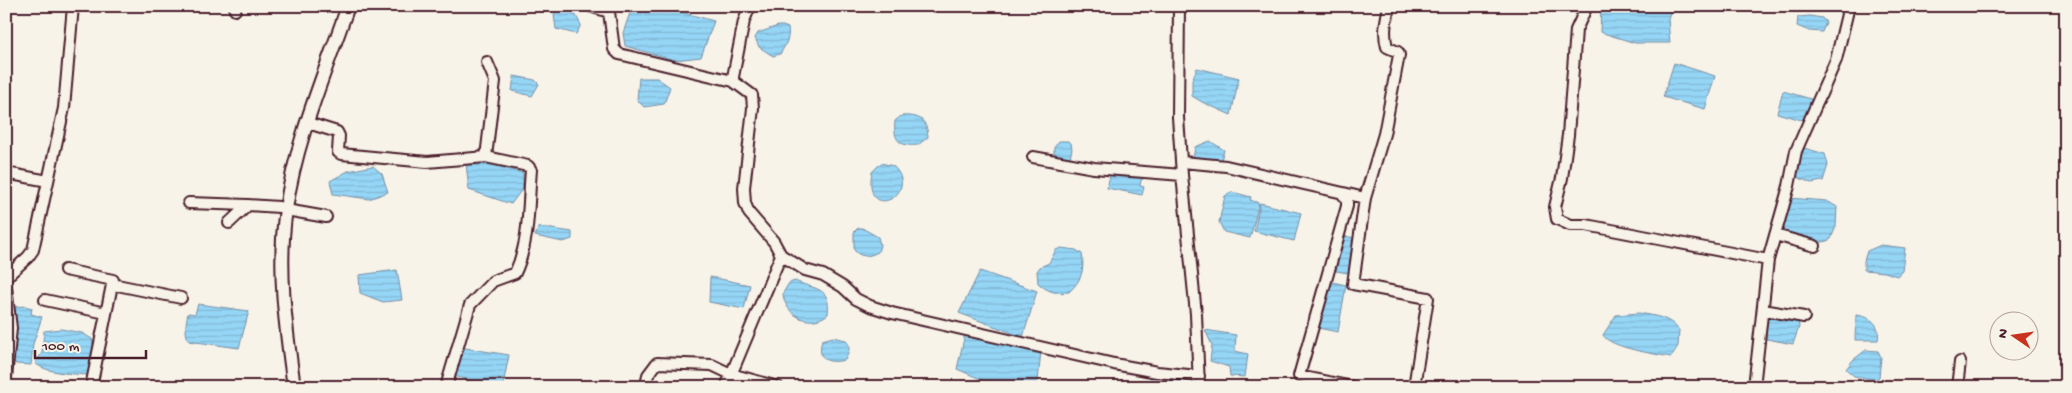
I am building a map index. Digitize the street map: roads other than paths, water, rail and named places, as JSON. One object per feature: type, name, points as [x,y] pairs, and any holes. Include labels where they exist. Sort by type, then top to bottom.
[{"type":"main road","points":[[294,387],[285,322],[282,272],[282,208],[290,155],[340,6]]},
{"type":"main road","points":[[287,387],[276,289],[276,233],[308,123],[348,6]]},
{"type":"street","points":[[6,277],[33,250],[64,108],[73,6]]},
{"type":"street","points":[[590,6],[608,12],[614,49],[620,54],[733,81],[752,95],[754,108],[744,188],[744,203],[749,213],[774,242],[781,255],[805,270],[823,275],[843,287],[856,299],[870,306],[1114,364],[1199,381],[1196,314],[1178,117],[1180,6]]},
{"type":"street","points":[[733,81],[744,21],[750,6]]},
{"type":"street","points":[[1389,6],[1384,30],[1385,39],[1387,47],[1398,52],[1399,55],[1384,134],[1365,198],[1353,284],[1428,298],[1414,387]]},
{"type":"street","points":[[1587,6],[1576,30],[1568,135],[1562,178],[1555,207],[1557,219],[1570,225],[1586,225],[1768,260]]},
{"type":"street","points":[[1754,387],[1768,260],[1789,186],[1796,151],[1836,60],[1849,6]]},
{"type":"street","points":[[486,157],[495,81],[487,62]]},
{"type":"street","points":[[308,123],[336,132],[339,136],[338,152],[342,154],[427,162],[486,157],[528,166],[531,170],[526,236],[514,273],[493,281],[470,305],[446,387]]},
{"type":"street","points":[[1033,157],[1094,168],[1182,175]]},
{"type":"street","points":[[1182,162],[1226,166],[1365,198]]},
{"type":"street","points":[[6,173],[48,181]]},
{"type":"street","points":[[1342,193],[1347,200],[1347,206],[1299,376],[1353,387]]},
{"type":"street","points":[[189,203],[282,208],[326,217]]},
{"type":"street","points":[[229,223],[248,205]]},
{"type":"street","points":[[1775,236],[1815,246]]},
{"type":"street","points":[[726,387],[781,255]]},
{"type":"street","points":[[65,270],[113,280],[91,387]]},
{"type":"street","points":[[112,284],[181,298]]},
{"type":"street","points":[[6,287],[11,328],[6,378]]},
{"type":"street","points":[[44,300],[106,313]]},
{"type":"street","points":[[1763,310],[1804,316]]},
{"type":"street","points":[[1956,387],[1960,362]]},
{"type":"street","points":[[646,387],[648,375],[657,363],[712,365],[732,374],[778,387]]},
{"type":"water","points":[[558,6],[573,10],[581,25],[576,34],[556,29],[554,15]]},
{"type":"water","points":[[641,6],[681,12],[714,21],[701,57],[675,60],[625,46],[623,33],[631,10]]},
{"type":"water","points":[[1601,6],[1672,6],[1668,19],[1670,43],[1635,43],[1600,32]]},
{"type":"water","points":[[1798,17],[1822,18],[1826,22],[1822,32],[1809,31],[1797,26]]},
{"type":"water","points":[[778,26],[788,28],[788,39],[780,54],[773,56],[759,47],[755,38],[758,33]]},
{"type":"water","points":[[1674,63],[1715,76],[1705,109],[1663,97]]},
{"type":"water","points":[[1197,68],[1239,78],[1231,115],[1192,96],[1192,80]]},
{"type":"water","points":[[514,76],[535,80],[539,84],[532,96],[512,91]]},
{"type":"water","points":[[639,78],[657,78],[670,87],[664,104],[644,107],[637,100]]},
{"type":"water","points":[[1783,91],[1811,99],[1805,121],[1777,113]]},
{"type":"water","points":[[901,116],[913,116],[921,119],[926,126],[928,137],[918,145],[906,145],[899,141],[895,133],[895,121]]},
{"type":"water","points":[[1059,141],[1071,143],[1070,158],[1054,157],[1054,147]]},
{"type":"water","points":[[1210,141],[1224,150],[1220,163],[1193,159],[1195,147]]},
{"type":"water","points":[[1804,148],[1825,154],[1828,165],[1823,181],[1811,183],[1793,175]]},
{"type":"water","points":[[466,163],[484,163],[523,173],[523,188],[511,204],[469,190]]},
{"type":"water","points":[[881,163],[893,166],[900,176],[901,186],[897,194],[890,199],[882,201],[875,197],[871,188],[872,172]]},
{"type":"water","points":[[373,166],[382,174],[388,192],[369,199],[333,194],[330,181],[348,171]]},
{"type":"water","points":[[1111,172],[1144,176],[1140,186],[1144,187],[1142,195],[1107,188]]},
{"type":"water","points":[[1232,192],[1251,197],[1250,200],[1259,203],[1250,238],[1224,232],[1219,222],[1225,196]]},
{"type":"water","points":[[1789,198],[1827,201],[1837,207],[1836,226],[1831,239],[1818,243],[1779,233]]},
{"type":"water","points":[[1260,203],[1301,213],[1294,241],[1254,231]]},
{"type":"water","points":[[539,227],[572,232],[572,239],[563,242],[535,236]]},
{"type":"water","points":[[858,228],[862,228],[878,237],[880,245],[878,252],[865,256],[854,250],[854,232]]},
{"type":"water","points":[[1344,236],[1355,238],[1348,273],[1336,271]]},
{"type":"water","points":[[1881,245],[1905,248],[1902,271],[1897,276],[1885,272],[1864,270],[1867,251]]},
{"type":"water","points":[[1061,248],[1076,250],[1082,254],[1083,265],[1077,284],[1069,292],[1060,293],[1052,292],[1038,283],[1037,271],[1040,267],[1049,263],[1056,250]]},
{"type":"water","points":[[397,270],[402,300],[383,302],[360,293],[359,275]]},
{"type":"water","points":[[980,271],[1037,291],[1023,337],[959,313]]},
{"type":"water","points":[[710,277],[750,285],[744,309],[709,302]]},
{"type":"water","points":[[795,281],[820,290],[824,294],[827,298],[828,314],[814,320],[806,320],[788,308],[784,301],[783,293],[789,283]]},
{"type":"water","points":[[1332,282],[1346,285],[1338,332],[1318,328]]},
{"type":"water","points":[[198,304],[249,311],[239,348],[189,341],[186,331],[188,313],[195,314]]},
{"type":"water","points":[[25,306],[32,308],[31,314],[42,317],[33,344],[31,365],[16,364],[11,358],[14,307]]},
{"type":"water","points":[[1639,313],[1656,316],[1671,322],[1679,330],[1678,346],[1671,357],[1624,347],[1607,340],[1603,335],[1616,315]]},
{"type":"water","points":[[1772,314],[1798,320],[1799,327],[1793,344],[1762,338],[1765,318]]},
{"type":"water","points":[[1856,315],[1866,317],[1874,322],[1878,330],[1878,340],[1855,340]]},
{"type":"water","points":[[61,329],[82,333],[92,339],[94,349],[88,375],[52,371],[35,363],[42,353],[44,331]]},
{"type":"water","points":[[1205,330],[1236,335],[1235,351],[1248,354],[1245,377],[1230,376],[1229,367],[1210,361],[1212,345]]},
{"type":"water","points":[[965,334],[1041,350],[1038,382],[985,381],[957,369]]},
{"type":"water","points":[[833,337],[846,340],[848,343],[849,350],[845,360],[829,361],[822,356],[822,340]]},
{"type":"water","points":[[459,347],[509,355],[503,385],[489,386],[454,376]]},
{"type":"water","points":[[1866,350],[1878,351],[1881,357],[1879,377],[1876,380],[1854,376],[1846,369],[1853,360]]},
{"type":"water","points":[[1154,375],[1180,376],[1181,387],[1136,387],[1139,381],[1148,381]]}]
